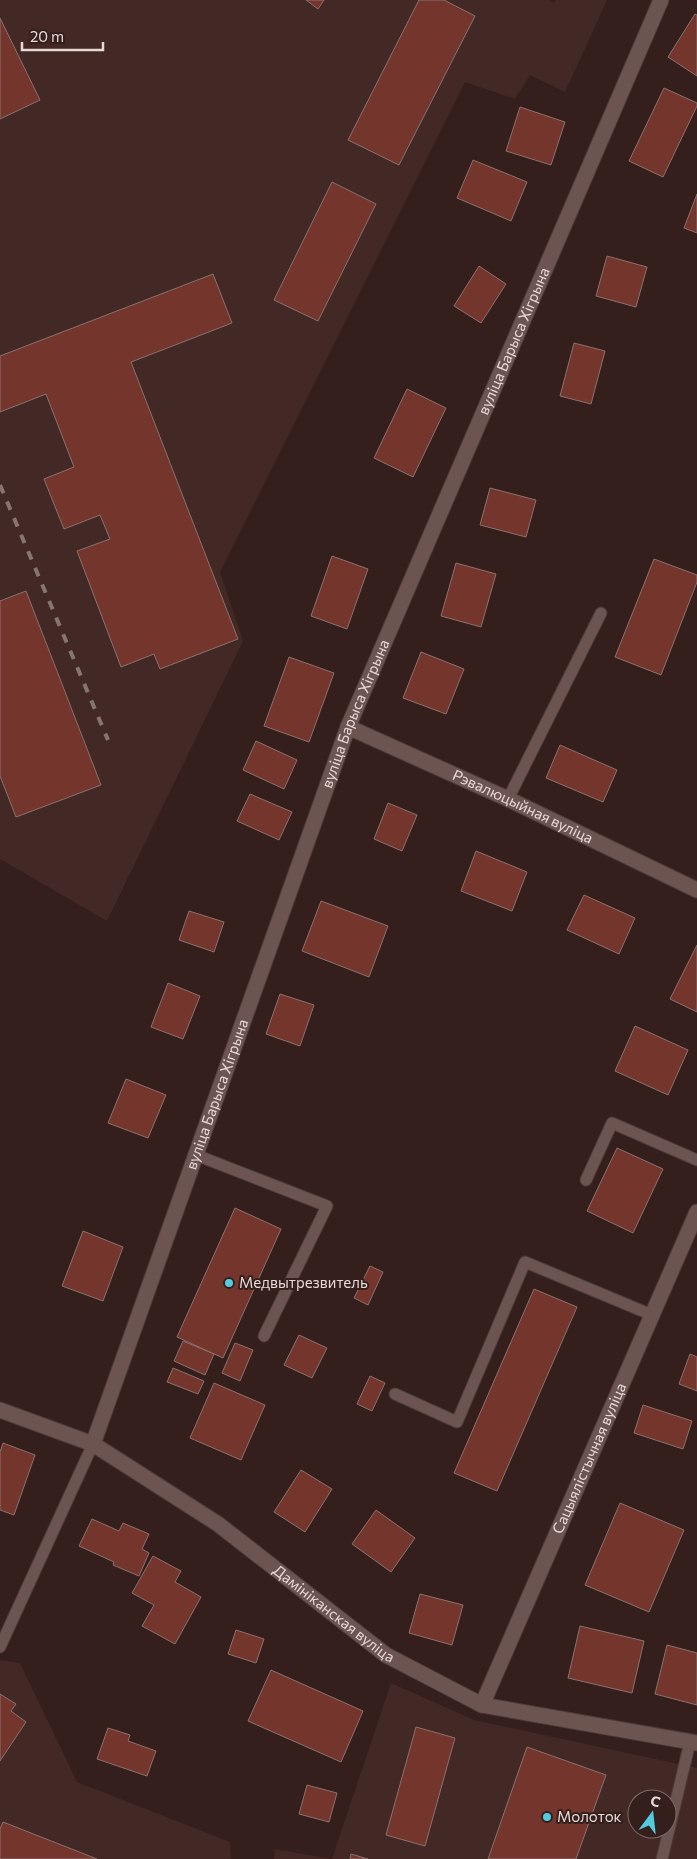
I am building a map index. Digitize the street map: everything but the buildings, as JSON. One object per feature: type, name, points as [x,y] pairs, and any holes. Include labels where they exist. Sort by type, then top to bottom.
[{"type":"street","name":"вуліца Барыса Хігрына","points":[[93,1444],[348,726],[661,0]]},
{"type":"street","name":"Рэвалюцыйная вуліца","points":[[348,726],[508,799],[697,890]]},
{"type":"street","name":"Сацыялістычная вуліца","points":[[482,1705],[697,1212]]},
{"type":"street","name":"Дамініканская вуліца","points":[[0,1410],[93,1444],[218,1524],[386,1656],[482,1705],[694,1743]]},
{"type":"lane","points":[[508,799],[601,613]]},
{"type":"lane","points":[[586,1180],[612,1123],[697,1160]]},
{"type":"lane","points":[[196,1155],[327,1206],[264,1336]]},
{"type":"lane","points":[[395,1394],[457,1422],[525,1262],[652,1315]]},
{"type":"lane","points":[[0,1648],[93,1444]]},
{"type":"lane","points":[[662,1859],[694,1743]]},
{"type":"shaded area","points":[[0,0],[306,0],[318,9],[324,0],[419,0],[348,140],[399,165],[475,16],[444,0],[549,0],[554,3],[556,0],[607,0],[565,92],[530,75],[515,99],[465,82],[220,572],[243,641],[107,921],[0,859],[0,776],[16,817],[101,784],[26,591],[0,601],[0,412],[46,394],[74,467],[44,480],[64,529],[100,515],[110,539],[77,552],[121,667],[154,654],[131,362],[232,323],[213,274],[0,356],[0,119],[40,100],[0,18]],"holes":[[[332,182],[376,204],[317,321],[274,300]]]},
{"type":"shaded area","points":[[0,1660],[20,1663],[77,1782],[230,1842],[231,1859],[0,1859]]},
{"type":"shaded area","points":[[391,1683],[474,1720],[697,1768],[697,1859],[332,1859]]},
{"type":"shaded area","points":[[275,1849],[331,1859],[274,1859]]},
{"type":"railway","points":[[0,485],[108,740]]},
{"type":"place","name":"Медвытрезвитель","points":[[229,1283]]},
{"type":"place","name":"Молоток","points":[[547,1817]]}]
